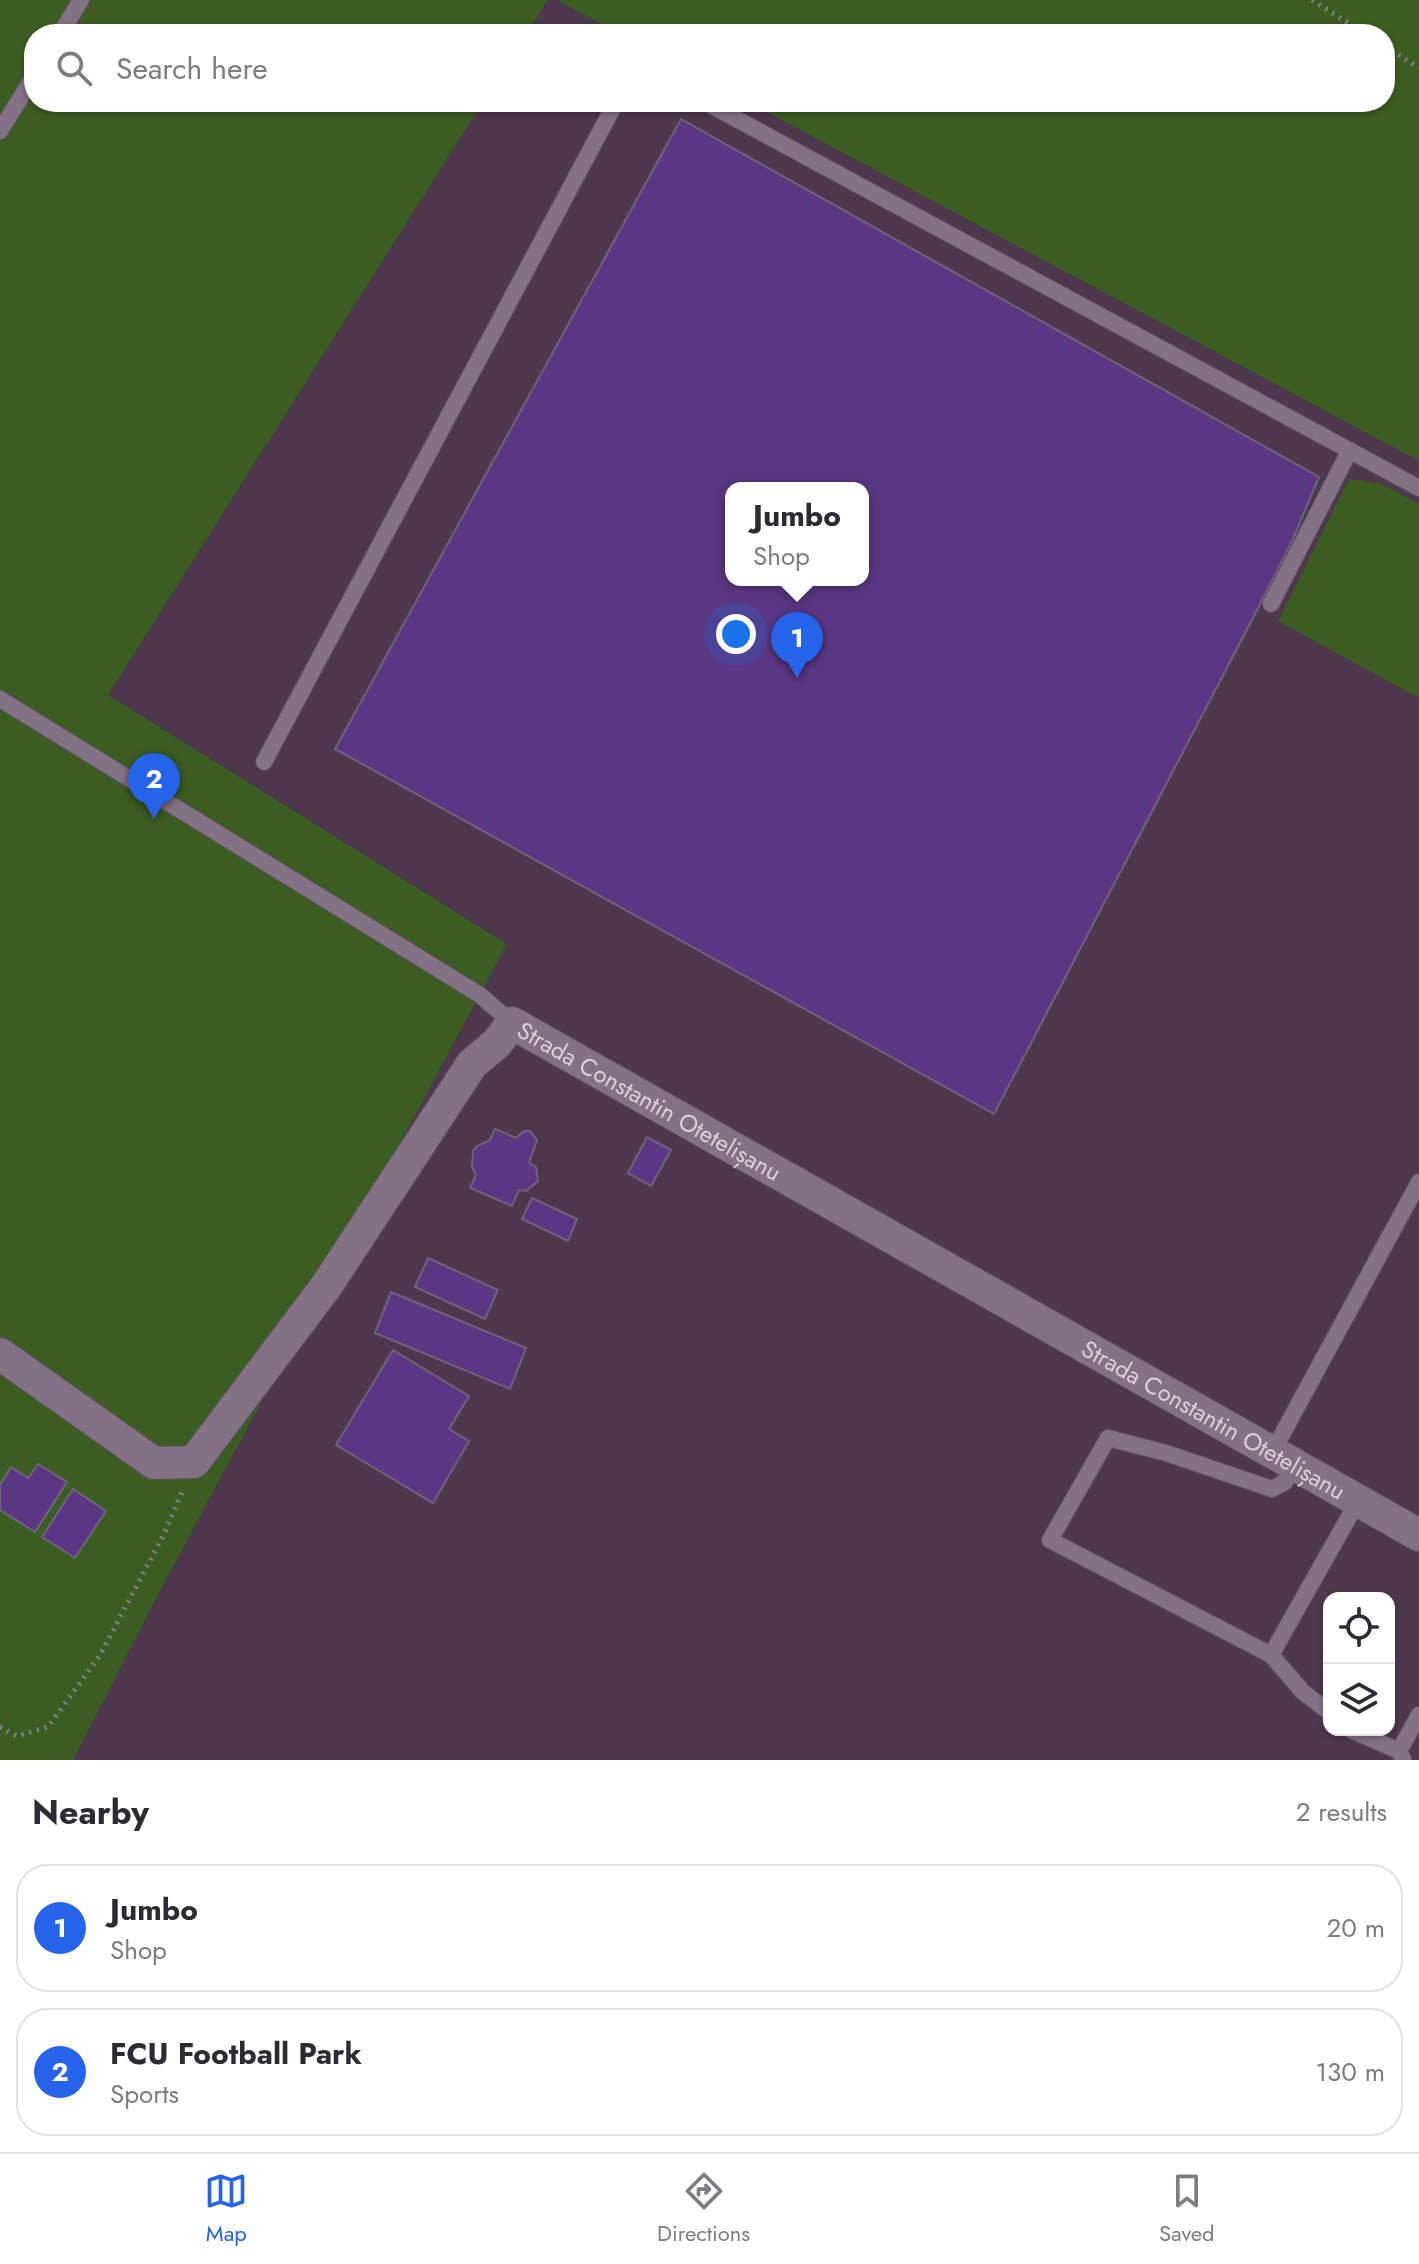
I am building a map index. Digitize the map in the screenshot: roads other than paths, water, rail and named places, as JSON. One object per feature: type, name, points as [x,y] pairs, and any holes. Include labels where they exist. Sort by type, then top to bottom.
[{"type":"street","name":"Strada Constantin Otetelișanu","points":[[0,1354],[154,1463],[194,1462],[327,1285],[472,1064],[497,1043],[512,1023],[1419,1535]]},
{"type":"lane","points":[[66,24],[81,0]]},
{"type":"lane","points":[[0,131],[24,92]]},
{"type":"lane","points":[[264,762],[611,112]]},
{"type":"lane","points":[[724,112],[1419,488]]},
{"type":"lane","points":[[1271,604],[1350,450]]},
{"type":"lane","points":[[0,699],[480,995],[512,1023]]},
{"type":"lane","points":[[1323,1707],[1303,1692],[1271,1655],[1050,1540],[1108,1438],[1166,1453],[1272,1489],[1285,1482],[1283,1458],[1419,1182]]},
{"type":"lane","points":[[1271,1655],[1358,1501]]},
{"type":"lane","points":[[1363,1736],[1401,1756],[1419,1715]]},
{"type":"place","name":"Jumbo","points":[[797,678]]},
{"type":"place","name":"FCU Football Park","points":[[154,819]]}]
